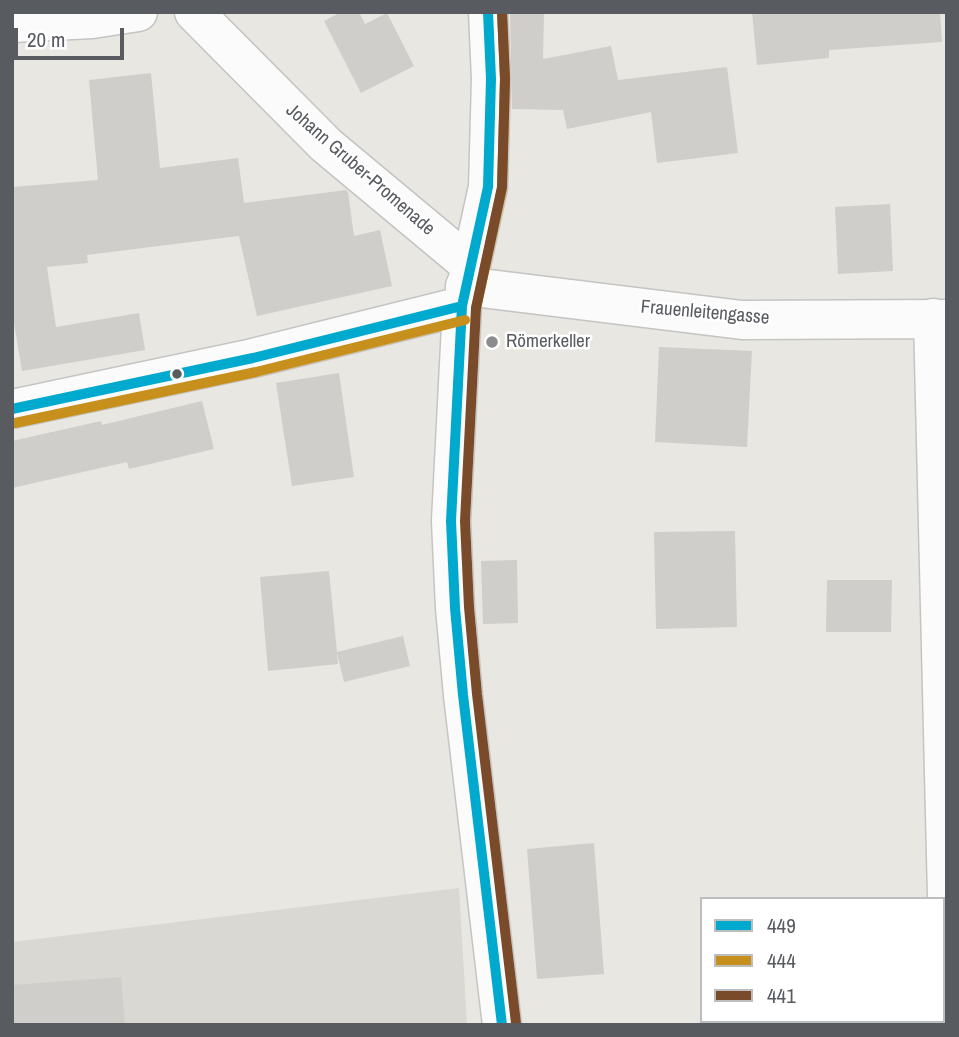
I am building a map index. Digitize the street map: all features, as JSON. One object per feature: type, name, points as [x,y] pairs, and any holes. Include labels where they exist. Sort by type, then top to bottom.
[{"type":"street","points":[[12,23],[92,19],[138,12]]},
{"type":"street","name":"Johann Gruber-Promenade","points":[[194,12],[465,286]]},
{"type":"street","points":[[488,12],[491,79],[488,187],[465,286],[451,521],[463,695],[502,1025]]},
{"type":"street","points":[[12,409],[253,358],[465,286]]},
{"type":"street","name":"Frauenleitengasse","points":[[465,286],[742,320],[940,319]]},
{"type":"street","points":[[940,319],[947,895]]},
{"type":"shaded area","points":[[459,888],[467,1025],[12,1025],[12,942]]},
{"type":"building","points":[[341,12],[359,12],[365,24],[387,13],[414,66],[361,93],[324,21]]},
{"type":"building","points":[[510,12],[544,12],[543,59],[611,46],[618,80],[727,67],[738,153],[657,163],[651,112],[567,129],[563,110],[512,109]]},
{"type":"building","points":[[752,12],[940,12],[942,42],[829,50],[829,58],[757,65]]},
{"type":"building","points":[[151,73],[160,168],[238,158],[244,203],[346,190],[354,236],[380,230],[392,286],[257,316],[239,236],[87,255],[88,263],[47,267],[56,327],[139,313],[145,350],[22,371],[12,311],[12,187],[98,180],[89,80]]},
{"type":"building","points":[[890,204],[893,271],[838,274],[835,207]]},
{"type":"building","points":[[659,347],[752,351],[747,447],[655,442]]},
{"type":"building","points":[[339,373],[354,477],[292,486],[276,383]]},
{"type":"building","points":[[202,401],[214,449],[129,469],[127,462],[12,488],[12,441],[101,421],[102,425]]},
{"type":"building","points":[[735,531],[737,627],[656,629],[654,532]]},
{"type":"building","points":[[517,560],[518,623],[483,624],[481,561]]},
{"type":"building","points":[[329,571],[337,652],[403,636],[410,666],[344,682],[337,653],[338,664],[268,671],[260,577]]},
{"type":"building","points":[[827,580],[892,580],[891,632],[826,632]]},
{"type":"building","points":[[594,843],[604,974],[537,979],[527,849]]},
{"type":"building","points":[[121,977],[125,1025],[12,1025],[12,985]]},
{"type":"transit line","name":"449","points":[[488,12],[491,79],[488,187],[462,306],[451,521],[463,695],[502,1025]]},
{"type":"transit line","name":"444","points":[[476,309],[502,189],[505,79],[502,12]]},
{"type":"transit line","name":"441","points":[[502,12],[505,79],[502,187],[476,308],[465,521],[477,694],[516,1023]]},
{"type":"transit line","name":"449","points":[[12,409],[253,358],[462,306]]},
{"type":"transit line","name":"444","points":[[15,423],[256,372],[465,320]]},
{"type":"place","name":"Römerkeller","points":[[492,342]]}]
